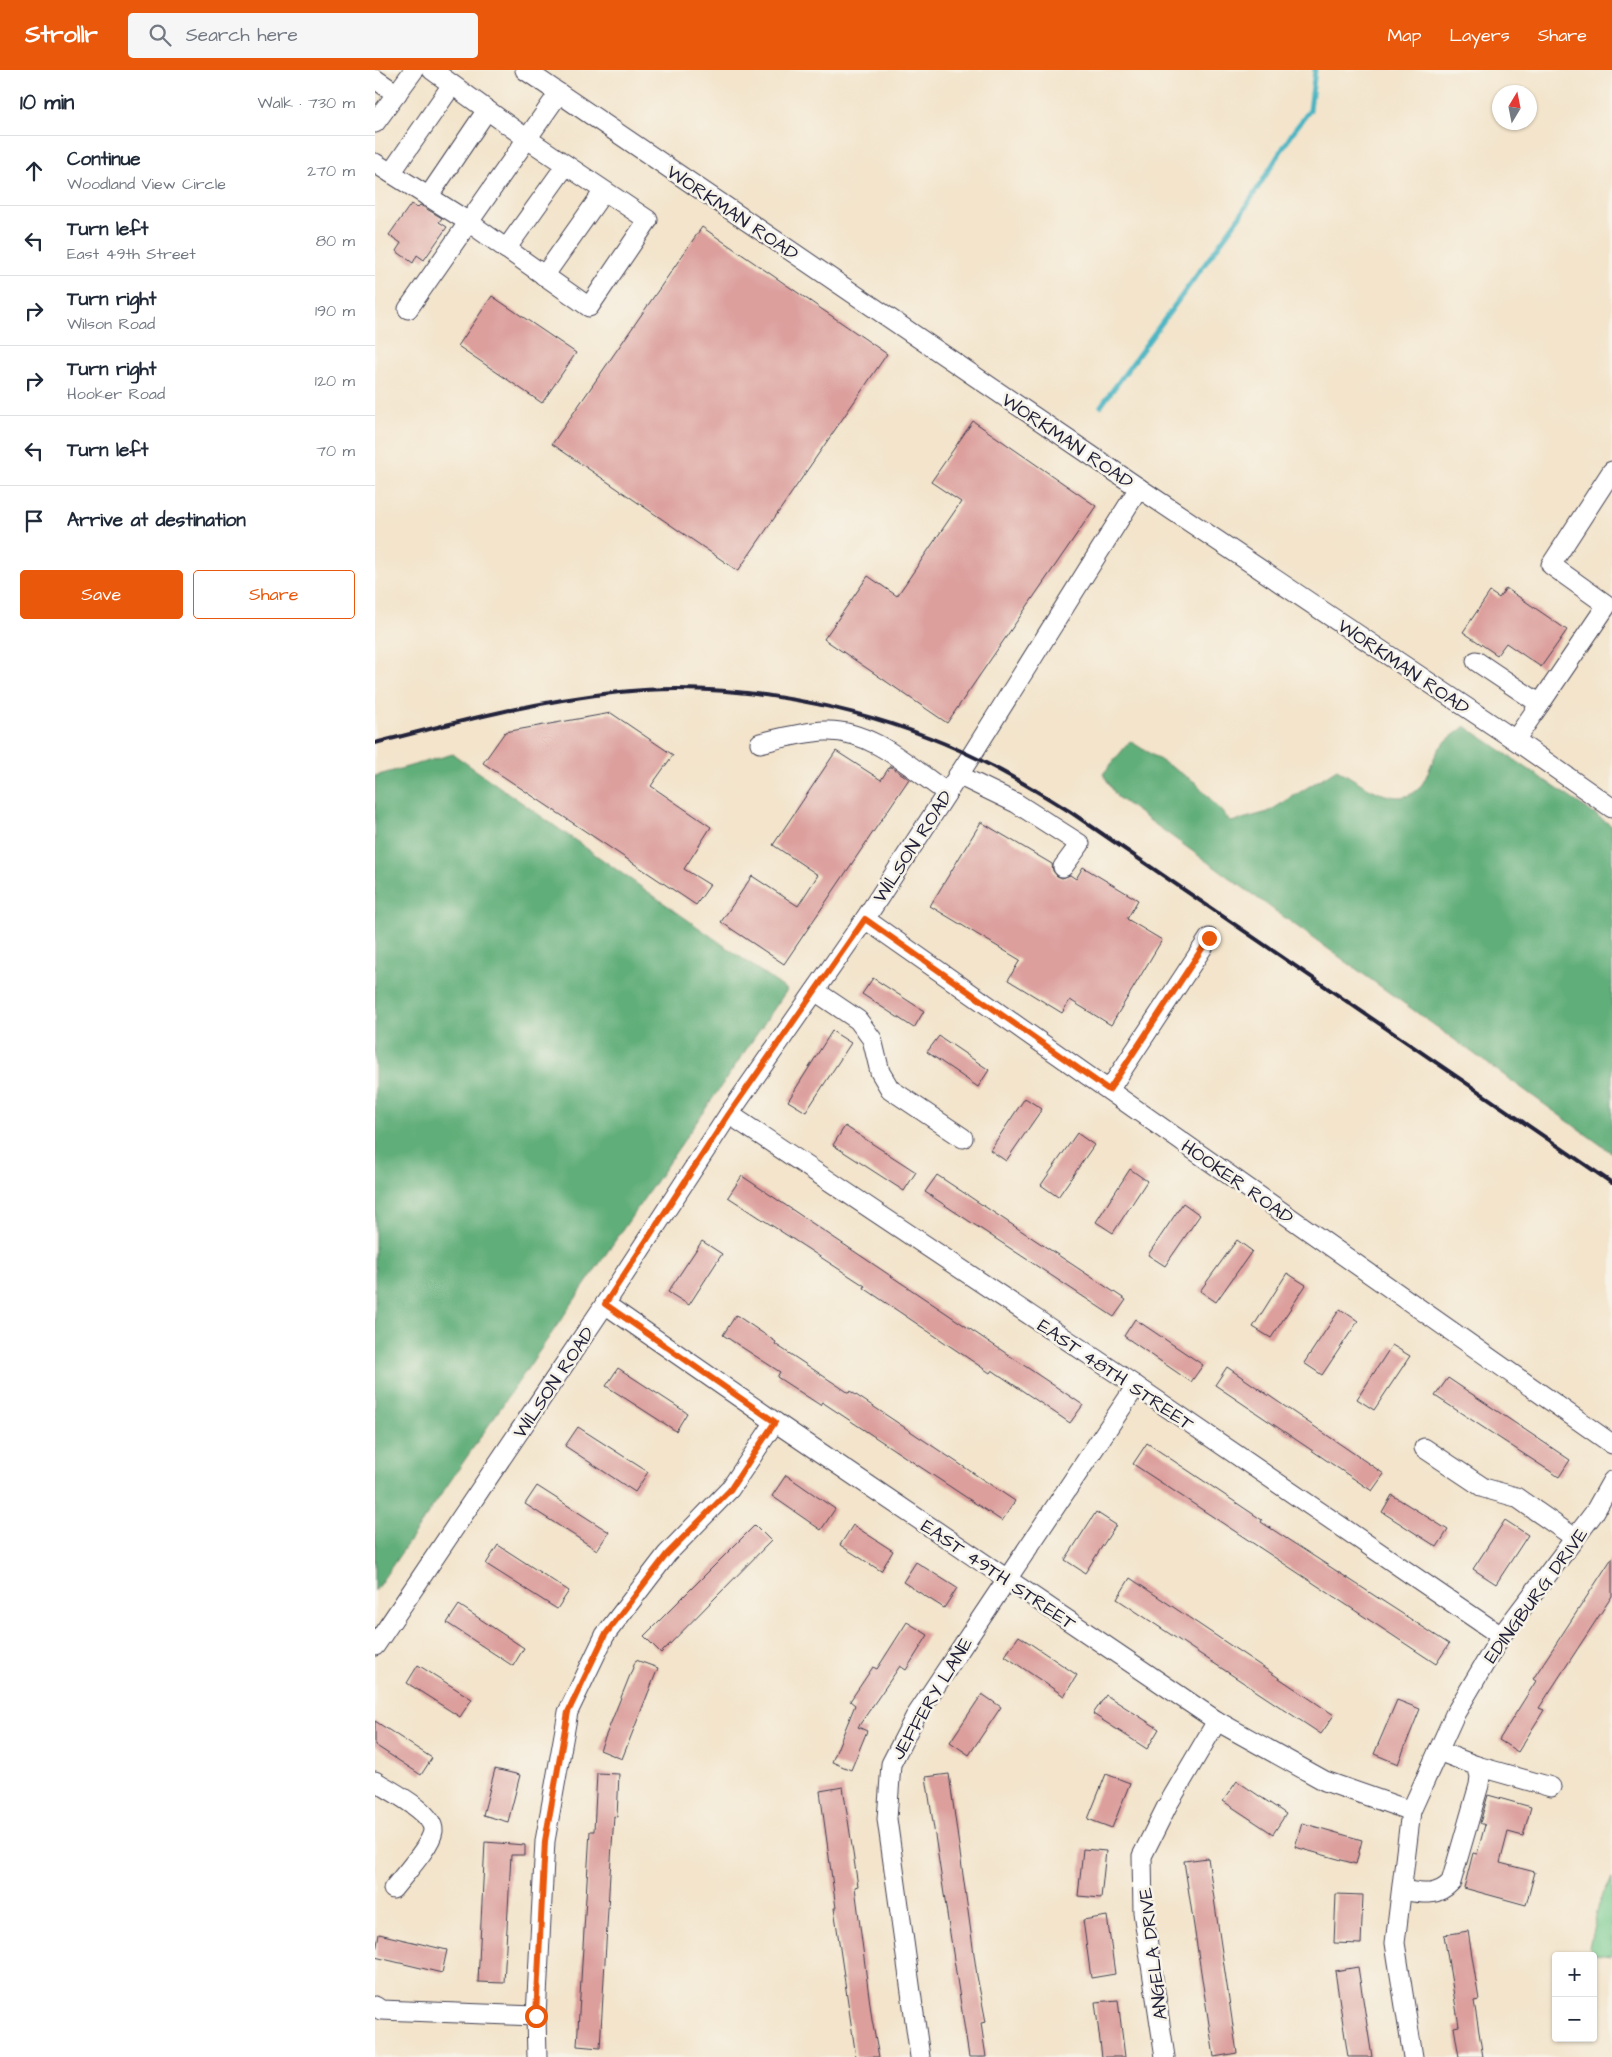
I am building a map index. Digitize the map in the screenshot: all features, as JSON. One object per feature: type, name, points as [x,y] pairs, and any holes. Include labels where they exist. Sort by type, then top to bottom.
[{"type":"street","points":[[375,123],[414,70]]},
{"type":"street","points":[[375,163],[467,221],[589,307],[648,220],[526,138],[432,70]]},
{"type":"street","name":"WORKMAN ROAD","points":[[525,70],[1139,488],[1515,740],[1612,808]]},
{"type":"street","points":[[375,79],[397,94]]},
{"type":"street","points":[[391,173],[452,85]]},
{"type":"street","points":[[408,309],[467,221],[559,93]]},
{"type":"street","points":[[429,197],[487,110]]},
{"type":"street","points":[[506,249],[566,165]]},
{"type":"street","points":[[544,276],[604,190]]},
{"type":"street","points":[[1515,740],[1607,605],[1551,565],[1612,471]]},
{"type":"street","name":"WILSON ROAD","points":[[375,1646],[605,1304],[729,1114],[865,919],[1139,488]]},
{"type":"street","points":[[1476,661],[1540,704]]},
{"type":"street","points":[[760,743],[812,732],[827,731],[847,734],[876,743],[947,792]]},
{"type":"street","points":[[958,775],[1016,803],[1079,844],[1063,867]]},
{"type":"street","name":"HOOKER ROAD","points":[[865,919],[1612,1444]]},
{"type":"street","points":[[1109,1090],[1209,938]]},
{"type":"street","points":[[815,991],[858,1020],[872,1039],[880,1072],[890,1089],[963,1138]]},
{"type":"street","name":"EAST 48TH STREET","points":[[729,1114],[1135,1386],[1501,1636]]},
{"type":"street","name":"EAST 49TH STREET","points":[[605,1304],[775,1422],[1217,1720],[1325,1781],[1411,1811]]},
{"type":"street","name":"JEFFERY LANE","points":[[920,2057],[887,1819],[891,1764],[915,1717],[1135,1386]]},
{"type":"street","points":[[537,2057],[536,2016],[545,1841],[568,1712],[605,1635],[667,1554],[730,1490],[775,1422]]},
{"type":"street","points":[[1425,1448],[1484,1488],[1516,1497],[1575,1538]]},
{"type":"street","name":"EDINGBURG DRIVE","points":[[1413,2057],[1395,1943],[1411,1811],[1455,1714],[1501,1636],[1594,1513],[1612,1482]]},
{"type":"street","name":"ANGELA DRIVE","points":[[1165,2057],[1143,1912],[1142,1856],[1167,1806],[1217,1720]]},
{"type":"street","points":[[1438,1752],[1477,1766],[1551,1787]]},
{"type":"street","points":[[1401,1890],[1430,1895],[1444,1890],[1451,1882],[1479,1785],[1480,1776],[1477,1766]]},
{"type":"street","points":[[375,1781],[422,1811],[431,1822],[433,1831],[426,1845],[393,1889]]},
{"type":"street","points":[[375,2006],[381,2010],[536,2016]]},
{"type":"green space","points":[[1465,726],[1612,826],[1612,1153],[1117,797],[1103,774],[1130,741],[1195,782],[1231,822],[1268,812],[1337,769],[1378,792],[1401,797],[1411,794],[1420,787],[1436,754],[1442,746]]},
{"type":"green space","points":[[453,754],[787,990],[375,1591],[375,776]]},
{"type":"green space","points":[[1612,1878],[1612,1956],[1597,1954],[1597,1952],[1593,1952],[1589,1947],[1600,1900]]},
{"type":"building","points":[[411,204],[417,208],[420,205],[442,218],[439,222],[447,227],[424,260],[417,255],[413,263],[396,251],[401,243],[389,235]]},
{"type":"building","points":[[702,227],[887,354],[738,571],[552,444]]},
{"type":"building","points":[[492,296],[576,353],[542,403],[458,346]]},
{"type":"building","points":[[973,421],[1096,506],[947,723],[824,639],[868,576],[897,596],[961,502],[931,482]]},
{"type":"building","points":[[1506,588],[1567,630],[1541,667],[1506,643],[1497,655],[1463,632],[1490,592],[1499,598]]},
{"type":"building","points":[[611,713],[673,755],[651,786],[711,827],[684,869],[710,885],[696,905],[483,763],[505,732]]},
{"type":"building","points":[[836,751],[881,780],[890,766],[909,779],[784,964],[721,922],[752,876],[798,906],[818,875],[773,845]]},
{"type":"building","points":[[981,822],[1052,864],[1053,871],[1057,876],[1062,878],[1070,875],[1076,879],[1083,867],[1138,900],[1127,919],[1162,940],[1111,1025],[1070,1000],[1062,1013],[1008,980],[1020,960],[930,906]]},
{"type":"building","points":[[873,978],[924,1011],[914,1028],[862,994]]},
{"type":"building","points":[[832,1031],[851,1043],[806,1112],[788,1101]]},
{"type":"building","points":[[939,1036],[989,1070],[978,1087],[927,1052]]},
{"type":"building","points":[[1025,1098],[1042,1109],[1006,1161],[990,1150]]},
{"type":"building","points":[[845,1126],[916,1172],[904,1191],[833,1145]]},
{"type":"building","points":[[1077,1133],[1094,1145],[1058,1197],[1041,1185]]},
{"type":"building","points":[[1130,1169],[1147,1181],[1113,1233],[1096,1222]]},
{"type":"building","points":[[937,1175],[1126,1300],[1114,1317],[925,1192]]},
{"type":"building","points":[[742,1176],[1083,1405],[1070,1423],[992,1370],[990,1373],[864,1288],[865,1286],[728,1197]]},
{"type":"building","points":[[1183,1203],[1200,1215],[1165,1266],[1148,1255]]},
{"type":"building","points":[[1237,1240],[1252,1251],[1216,1302],[1200,1291]]},
{"type":"building","points":[[702,1241],[722,1254],[689,1305],[668,1292]]},
{"type":"building","points":[[1287,1273],[1306,1285],[1271,1338],[1253,1327]]},
{"type":"building","points":[[1340,1309],[1358,1321],[1322,1375],[1304,1363]]},
{"type":"building","points":[[736,1315],[776,1342],[775,1344],[849,1393],[850,1391],[1015,1501],[1002,1521],[822,1402],[820,1405],[777,1377],[780,1372],[723,1335]]},
{"type":"building","points":[[1135,1319],[1203,1365],[1191,1382],[1124,1336]]},
{"type":"building","points":[[1392,1345],[1410,1356],[1374,1410],[1357,1399]]},
{"type":"building","points":[[1227,1367],[1384,1474],[1372,1491],[1215,1385]]},
{"type":"building","points":[[618,1368],[687,1413],[676,1431],[606,1386]]},
{"type":"building","points":[[1448,1378],[1570,1460],[1559,1477],[1435,1396]]},
{"type":"building","points":[[578,1427],[648,1472],[635,1492],[565,1446]]},
{"type":"building","points":[[1147,1443],[1262,1520],[1261,1522],[1449,1644],[1436,1664],[1133,1464]]},
{"type":"building","points":[[786,1475],[835,1509],[821,1530],[772,1496]]},
{"type":"building","points":[[537,1486],[609,1532],[597,1550],[525,1504]]},
{"type":"building","points":[[1392,1495],[1448,1530],[1437,1547],[1382,1512]]},
{"type":"building","points":[[1096,1512],[1116,1525],[1085,1573],[1065,1560]]},
{"type":"building","points":[[1505,1520],[1528,1535],[1496,1584],[1473,1569]]},
{"type":"building","points":[[755,1525],[771,1541],[661,1653],[644,1636]]},
{"type":"building","points":[[853,1525],[893,1551],[881,1571],[840,1545]]},
{"type":"building","points":[[498,1545],[569,1591],[557,1609],[486,1564]]},
{"type":"building","points":[[1612,1558],[1612,1596],[1539,1708],[1544,1710],[1518,1752],[1499,1740],[1536,1681],[1533,1679]]},
{"type":"building","points":[[916,1562],[957,1588],[944,1608],[903,1582]]},
{"type":"building","points":[[1130,1578],[1334,1715],[1321,1734],[1117,1599]]},
{"type":"building","points":[[459,1605],[524,1648],[513,1666],[447,1623]]},
{"type":"building","points":[[907,1622],[928,1635],[906,1670],[900,1666],[858,1727],[867,1731],[851,1770],[832,1762],[855,1705],[850,1701],[873,1667],[877,1669]]},
{"type":"building","points":[[1019,1636],[1077,1675],[1064,1696],[1005,1656]]},
{"type":"building","points":[[636,1660],[658,1668],[622,1759],[600,1750]]},
{"type":"building","points":[[418,1665],[472,1699],[460,1717],[407,1683]]},
{"type":"building","points":[[982,1694],[1001,1707],[969,1755],[950,1742]]},
{"type":"building","points":[[1106,1695],[1159,1729],[1147,1749],[1093,1714]]},
{"type":"building","points":[[1397,1700],[1420,1709],[1398,1764],[1374,1754]]},
{"type":"building","points":[[375,1721],[432,1758],[421,1775],[375,1745]]},
{"type":"building","points":[[495,1769],[520,1775],[508,1822],[483,1815]]},
{"type":"building","points":[[597,1773],[619,1774],[617,1817],[614,1816],[600,2048],[577,2046],[590,1831],[594,1831]]},
{"type":"building","points":[[949,1774],[977,1976],[986,2022],[981,2023],[986,2057],[969,2057],[926,1777]]},
{"type":"building","points":[[1106,1774],[1130,1783],[1112,1828],[1088,1819]]},
{"type":"building","points":[[1237,1781],[1286,1814],[1273,1834],[1223,1801]]},
{"type":"building","points":[[843,1787],[858,1886],[855,1887],[872,2020],[879,2057],[856,2057],[834,1908],[836,1908],[820,1791]]},
{"type":"building","points":[[1488,1795],[1531,1807],[1523,1836],[1508,1832],[1500,1863],[1535,1872],[1526,1905],[1464,1888],[1473,1853],[1477,1854],[1485,1825],[1480,1823]]},
{"type":"building","points":[[1302,1823],[1362,1840],[1356,1864],[1295,1847]]},
{"type":"building","points":[[485,1842],[525,1845],[525,1855],[511,1855],[504,1983],[478,1982]]},
{"type":"building","points":[[1083,1849],[1106,1851],[1101,1898],[1078,1896]]},
{"type":"building","points":[[1208,1858],[1237,2053],[1214,2057],[1184,1861]]},
{"type":"building","points":[[1336,1894],[1363,1895],[1361,1944],[1334,1943]]},
{"type":"building","points":[[1107,1916],[1115,1974],[1091,1978],[1083,1920]]},
{"type":"building","points":[[1468,1931],[1479,2000],[1474,2001],[1483,2057],[1459,2057],[1454,2027],[1459,2026],[1444,1935]]},
{"type":"building","points":[[379,1934],[447,1950],[442,1973],[375,1957]]},
{"type":"building","points":[[1358,1967],[1372,2057],[1348,2057],[1335,1971]]},
{"type":"building","points":[[1118,2000],[1125,2057],[1102,2057],[1095,2002]]},
{"type":"waterway","points":[[1101,406],[1240,216],[1293,132],[1310,110],[1315,70]]},
{"type":"railway","points":[[375,743],[466,720],[558,701],[620,692],[658,689],[697,689],[777,697],[855,713],[892,724],[947,744],[983,761],[1069,811],[1612,1183]]},
{"type":"route","points":[[536,2016],[545,1841],[568,1712],[605,1635],[667,1554],[730,1490],[775,1422],[605,1304],[729,1114],[865,919],[1109,1090],[1209,938]]}]
